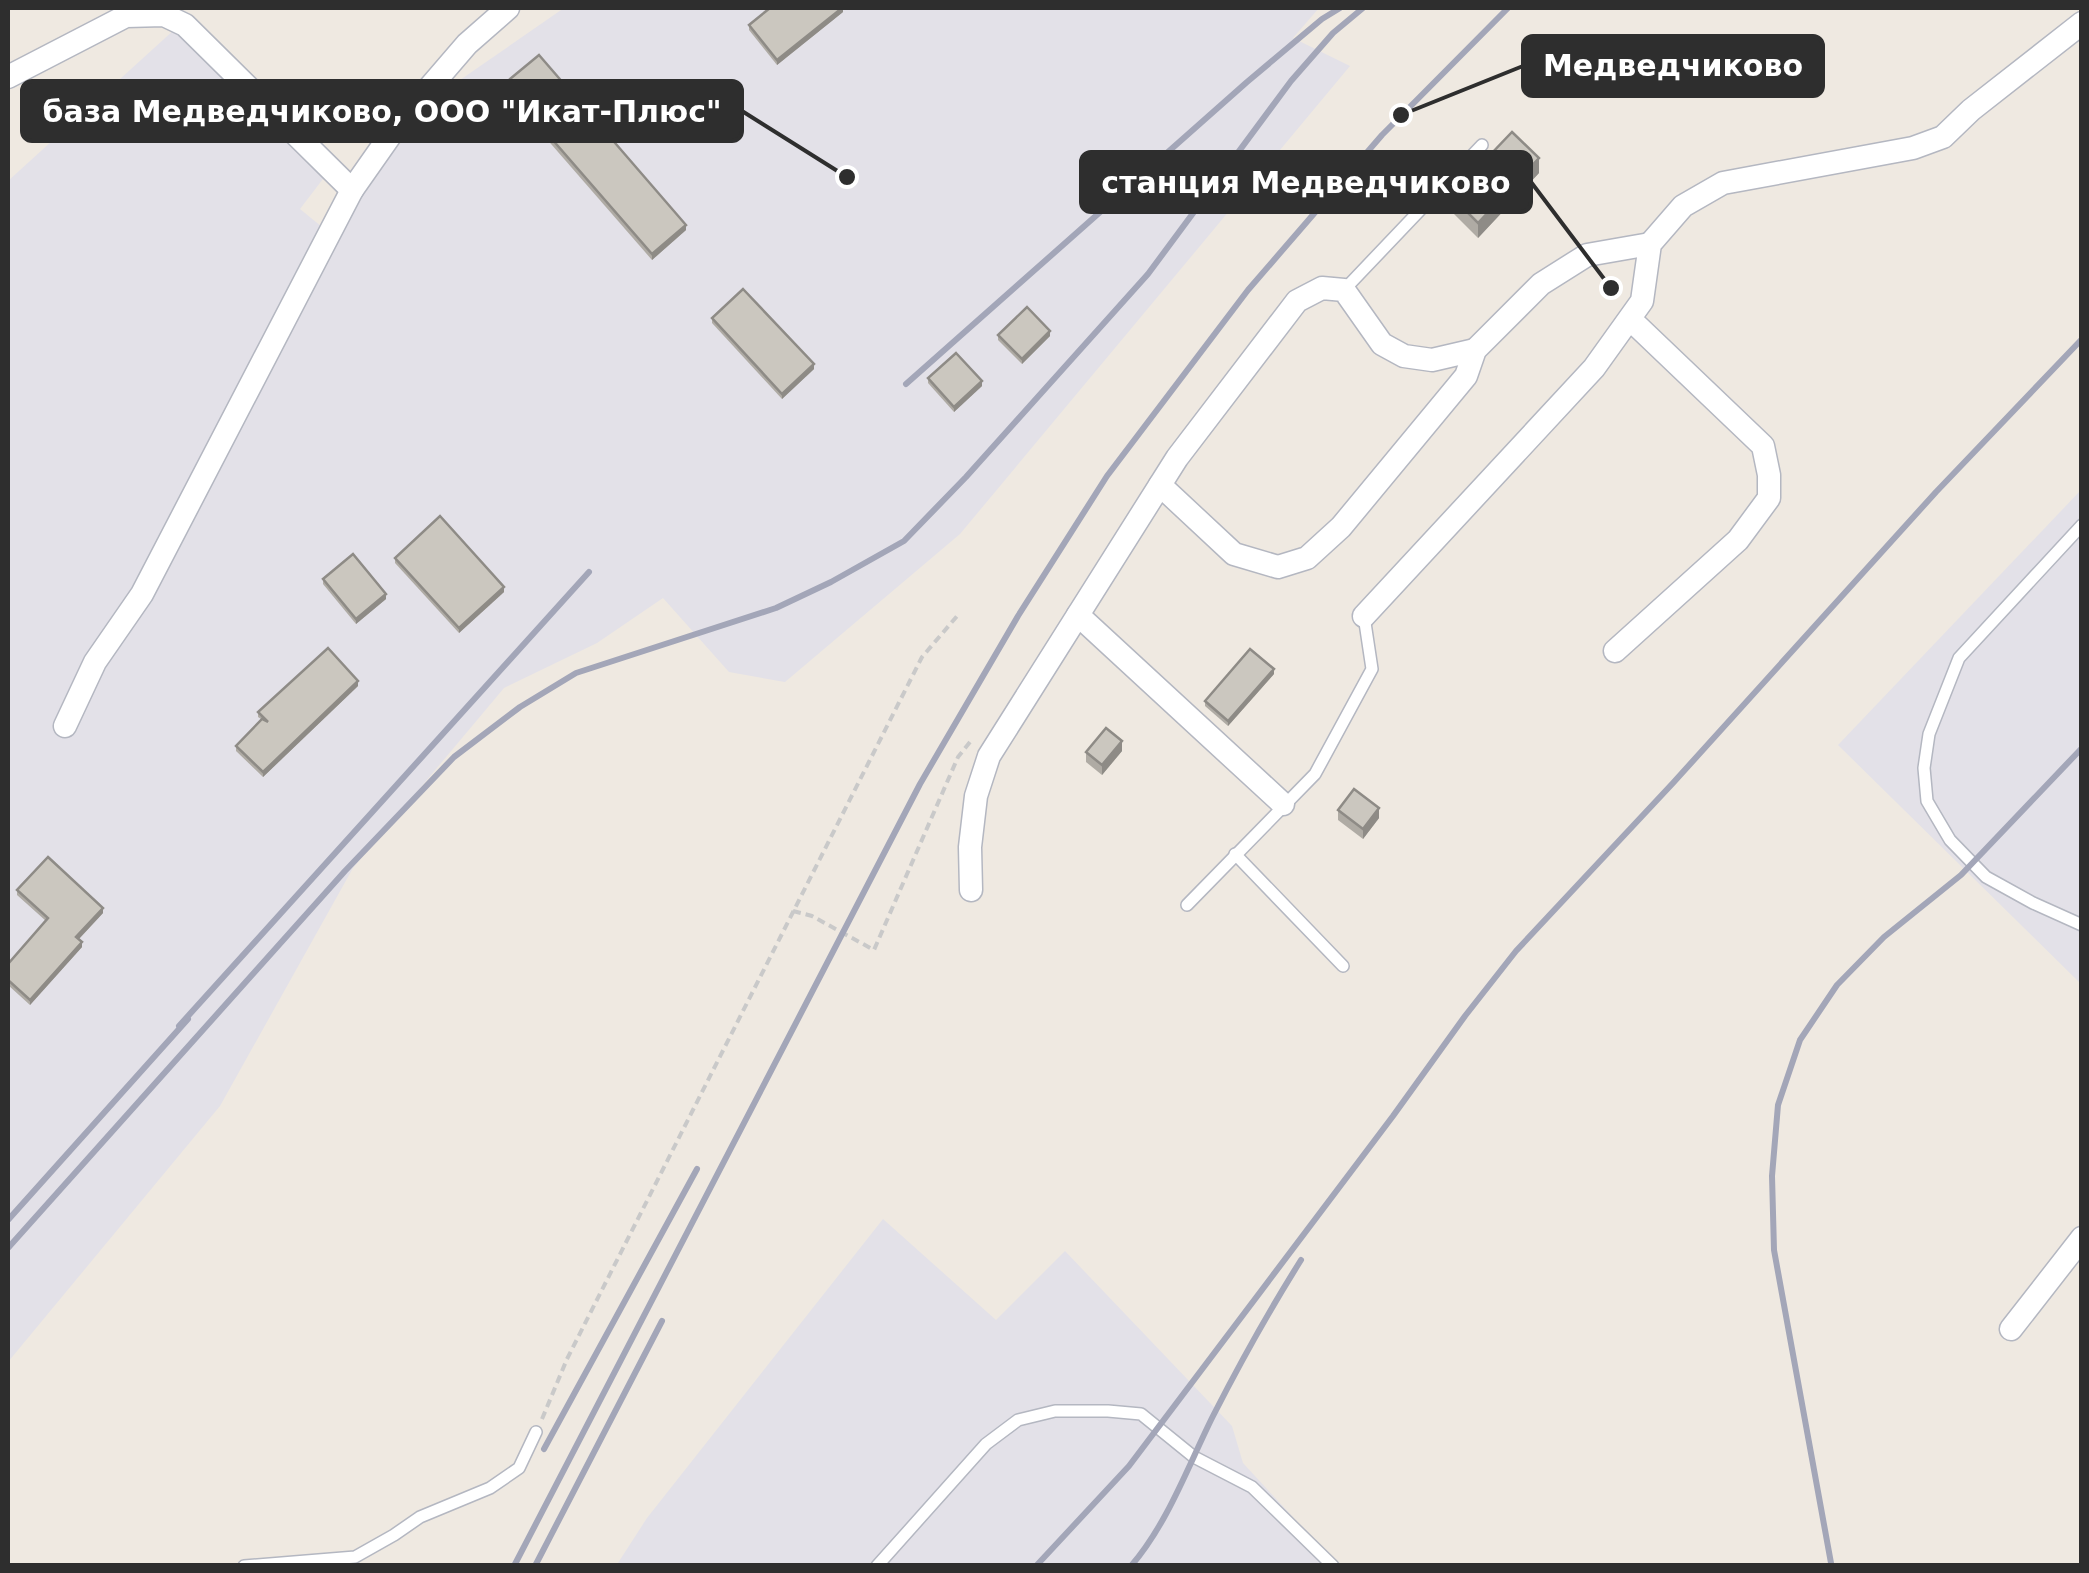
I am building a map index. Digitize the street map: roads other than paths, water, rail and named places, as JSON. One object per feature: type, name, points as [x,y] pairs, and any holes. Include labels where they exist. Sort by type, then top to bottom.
[{"type":"street","points":[[65,726],[95,662],[142,594],[352,190],[399,123],[467,44],[508,8]]},
{"type":"street","points":[[8,77],[126,16],[164,14],[185,25],[352,190]]},
{"type":"street","points":[[1364,616],[1594,368],[1642,302],[1650,244],[1683,206],[1722,183],[1913,148],[1943,138],[1971,110],[2082,23]]},
{"type":"street","points":[[1160,485],[1234,554],[1278,567],[1308,558],[1341,527],[1466,376],[1475,350],[1541,284],[1587,255],[1650,244]]},
{"type":"street","points":[[971,890],[970,847],[976,796],[988,756],[1177,458],[1297,301],[1322,288],[1344,290],[1382,344],[1404,356],[1432,360],[1475,350]]},
{"type":"street","points":[[1615,651],[1738,540],[1769,498],[1763,446],[1630,319]]},
{"type":"street","points":[[1078,616],[1283,804]]},
{"type":"street","points":[[2011,1329],[2082,1238]]},
{"type":"lane","points":[[1344,290],[1482,145]]},
{"type":"lane","points":[[2082,525],[1958,658],[1929,734],[1924,768],[1926,801],[1950,840],[1986,876],[2082,925]]},
{"type":"lane","points":[[1187,905],[1314,774],[1372,669],[1364,616]]},
{"type":"lane","points":[[1235,854],[1343,966]]},
{"type":"lane","points":[[877,1566],[986,1444],[1018,1420],[1056,1412],[1108,1411],[1141,1414],[1194,1457],[1252,1488],[1333,1566]]},
{"type":"lane","points":[[244,1566],[354,1557],[420,1517],[490,1488],[519,1468],[536,1432]]},
{"type":"railway","points":[[906,384],[1247,82],[1340,8]]},
{"type":"railway","points":[[8,1248],[345,871],[454,757],[520,707],[576,673],[776,608],[904,541],[1148,274],[1291,81],[1333,33],[1363,8]]},
{"type":"railway","points":[[514,1566],[920,784],[1018,616],[1107,476],[1248,290],[1382,135],[1508,8]]},
{"type":"railway","points":[[1036,1566],[1129,1466],[1516,951],[1936,492],[2082,339]]},
{"type":"railway","points":[[179,1026],[589,572]]},
{"type":"railway","points":[[1831,1563],[1774,1250],[1772,1176],[1778,1105],[1800,1040],[1837,985],[1884,937],[1961,875],[2082,748]]},
{"type":"railway","points":[[8,1220],[188,1019]]},
{"type":"railway","points":[[544,1449],[697,1169]]},
{"type":"railway","points":[[1131,1566],[1167,1513],[1234,1376],[1301,1260]]},
{"type":"railway","points":[[535,1566],[662,1321]]},
{"type":"place","name":"Медведчиково","points":[[1401,115]]},
{"type":"place","name":"база Медведчиково, ООО \"Икат-Плюс\"","points":[[847,177]]},
{"type":"place","name":"станция Медведчиково","points":[[1611,288]]}]
